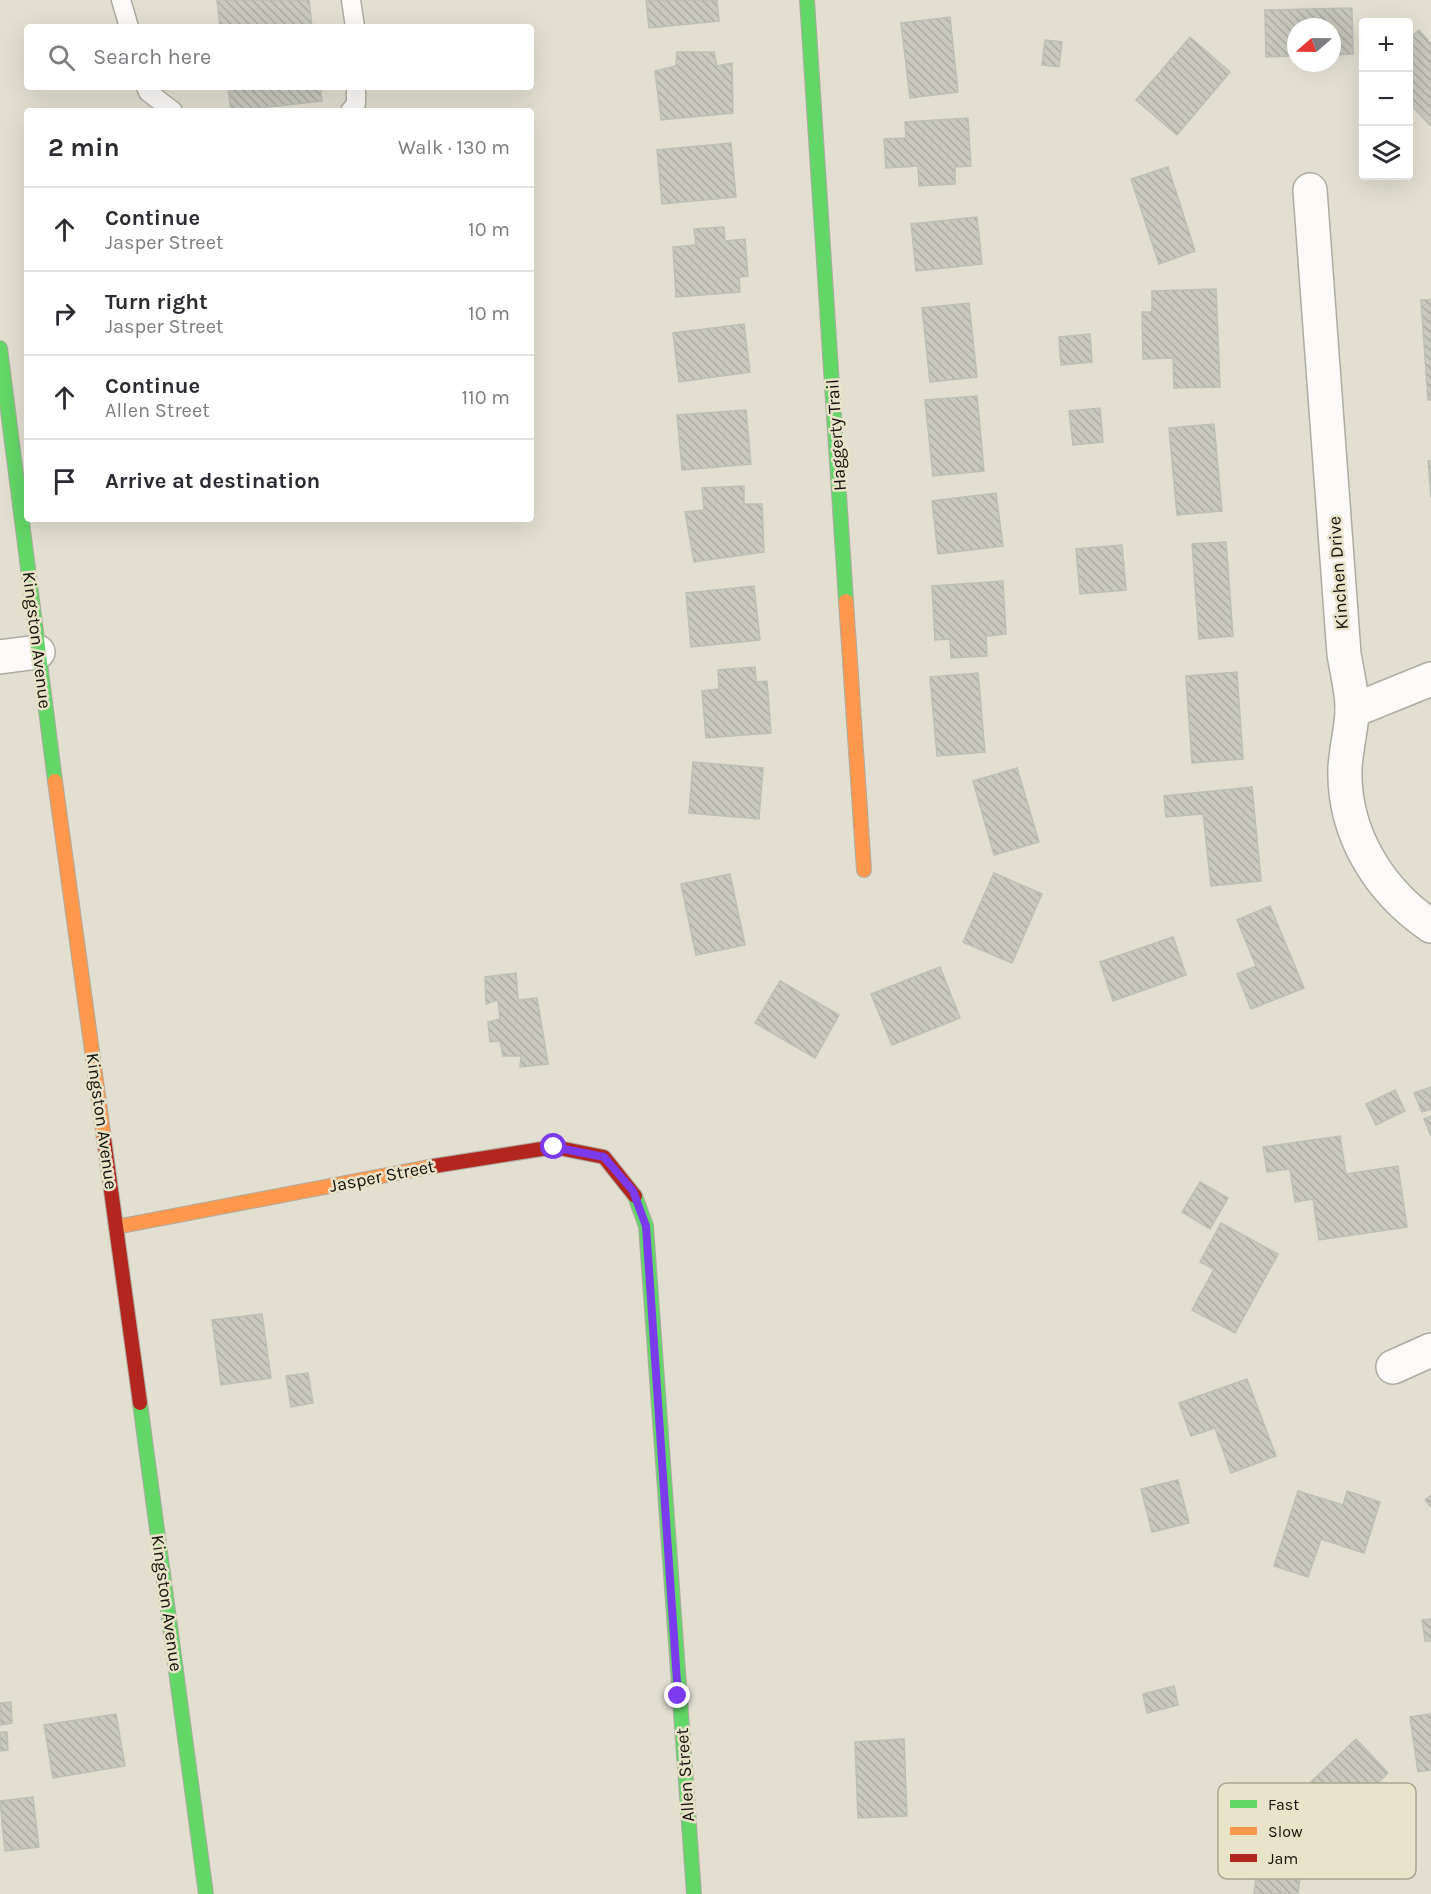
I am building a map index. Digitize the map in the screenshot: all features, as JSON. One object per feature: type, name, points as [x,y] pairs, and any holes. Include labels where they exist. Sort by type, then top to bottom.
[{"type":"street","name":"Haggerty Trail","points":[[807,0],[864,870]]},
{"type":"street","name":"Kinchen Drive","points":[[1310,190],[1344,654],[1352,711],[1345,767],[1347,808],[1364,854],[1391,891],[1431,926]]},
{"type":"street","name":"Kingston Avenue","points":[[0,348],[38,652],[206,1894]]},
{"type":"street","points":[[0,657],[38,652]]},
{"type":"street","points":[[1352,711],[1431,679]]},
{"type":"street","name":"Jasper Street","points":[[116,1227],[504,1153],[554,1147],[604,1157],[633,1191]]},
{"type":"street","name":"Allen Street","points":[[633,1191],[646,1226],[694,1894]]},
{"type":"street","points":[[1393,1367],[1431,1350]]},
{"type":"lane","points":[[121,0],[128,24]]},
{"type":"lane","points":[[351,0],[355,24]]},
{"type":"lane","points":[[147,90],[168,108]]},
{"type":"lane","points":[[353,108],[356,104],[356,90]]},
{"type":"building","points":[[217,0],[309,0],[312,24],[220,24]]},
{"type":"building","points":[[646,0],[717,0],[719,21],[649,28]]},
{"type":"building","points":[[1352,8],[1353,54],[1341,55],[1341,18],[1287,18],[1287,56],[1266,57],[1265,10]]},
{"type":"building","points":[[950,17],[958,92],[910,98],[901,23]]},
{"type":"building","points":[[1419,30],[1431,44],[1431,126],[1413,107],[1413,35]]},
{"type":"building","points":[[1190,37],[1230,72],[1177,135],[1136,100]]},
{"type":"building","points":[[1045,40],[1062,42],[1059,67],[1042,65]]},
{"type":"building","points":[[677,52],[714,52],[717,66],[732,63],[733,113],[661,120],[655,71],[676,66]]},
{"type":"building","points":[[228,90],[320,90],[322,101],[258,108],[231,108]]},
{"type":"building","points":[[968,118],[971,166],[955,167],[955,184],[919,186],[918,166],[886,168],[884,139],[906,138],[905,122]]},
{"type":"building","points":[[731,143],[736,197],[662,204],[657,150]]},
{"type":"building","points":[[1168,167],[1195,251],[1159,264],[1131,179]]},
{"type":"building","points":[[977,217],[982,264],[916,271],[911,224]]},
{"type":"building","points":[[724,227],[725,241],[745,239],[748,276],[739,277],[740,292],[676,297],[673,247],[696,245],[694,229]]},
{"type":"building","points":[[1216,289],[1220,387],[1174,388],[1173,358],[1143,359],[1142,312],[1152,312],[1152,291]]},
{"type":"building","points":[[1421,300],[1431,300],[1431,400],[1428,400]]},
{"type":"building","points":[[969,303],[977,377],[930,382],[922,308]]},
{"type":"building","points":[[744,324],[750,372],[679,382],[673,333]]},
{"type":"building","points":[[1090,334],[1092,362],[1061,365],[1059,337]]},
{"type":"building","points":[[977,396],[984,471],[933,476],[925,400]]},
{"type":"building","points":[[1100,408],[1103,442],[1073,445],[1069,411]]},
{"type":"building","points":[[746,410],[751,464],[682,470],[677,415]]},
{"type":"building","points":[[1214,424],[1222,511],[1177,515],[1169,428]]},
{"type":"building","points":[[1428,461],[1431,461],[1431,497]]},
{"type":"building","points":[[744,486],[744,504],[762,504],[764,552],[694,562],[685,512],[704,510],[702,488]]},
{"type":"building","points":[[996,493],[1003,546],[938,554],[932,501]]},
{"type":"building","points":[[1226,542],[1233,636],[1199,639],[1192,544]]},
{"type":"building","points":[[1122,545],[1126,590],[1080,594],[1076,549]]},
{"type":"building","points":[[1003,581],[1006,634],[986,636],[987,656],[951,658],[950,639],[935,640],[932,586]]},
{"type":"building","points":[[754,586],[760,640],[691,647],[686,593]]},
{"type":"building","points":[[755,667],[756,682],[767,681],[771,733],[706,738],[702,691],[719,689],[718,670]]},
{"type":"building","points":[[1237,672],[1243,759],[1192,763],[1186,676]]},
{"type":"building","points":[[978,673],[985,752],[937,756],[930,677]]},
{"type":"building","points":[[693,762],[763,768],[759,819],[689,813]]},
{"type":"building","points":[[1017,768],[1039,842],[994,855],[973,781]]},
{"type":"building","points":[[1252,787],[1261,881],[1211,886],[1203,814],[1166,817],[1164,796]]},
{"type":"building","points":[[994,873],[1042,894],[1012,963],[963,942]]},
{"type":"building","points":[[730,874],[745,945],[696,955],[681,884]]},
{"type":"building","points":[[1270,906],[1304,988],[1251,1009],[1237,974],[1256,966],[1237,920]]},
{"type":"building","points":[[1173,937],[1186,975],[1113,1001],[1100,962]]},
{"type":"building","points":[[940,967],[960,1018],[892,1045],[871,994]]},
{"type":"building","points":[[516,973],[518,1000],[537,998],[548,1064],[520,1067],[521,1056],[503,1056],[500,1041],[490,1042],[488,1022],[500,1019],[498,1000],[486,1004],[485,977]]},
{"type":"building","points":[[780,981],[839,1015],[815,1058],[755,1023]]},
{"type":"building","points":[[1431,1087],[1431,1109],[1422,1112],[1414,1093]]},
{"type":"building","points":[[1395,1090],[1405,1111],[1376,1125],[1366,1104]]},
{"type":"building","points":[[1431,1116],[1431,1136],[1424,1119]]},
{"type":"building","points":[[1340,1136],[1346,1174],[1398,1166],[1407,1227],[1319,1240],[1313,1199],[1295,1202],[1290,1169],[1267,1172],[1263,1147]]},
{"type":"building","points":[[1200,1182],[1228,1198],[1210,1229],[1182,1212]]},
{"type":"building","points":[[1221,1223],[1278,1254],[1235,1333],[1192,1310],[1214,1269],[1200,1262]]},
{"type":"building","points":[[262,1314],[271,1378],[221,1385],[212,1320]]},
{"type":"building","points":[[308,1373],[313,1403],[291,1407],[286,1376]]},
{"type":"building","points":[[1247,1379],[1276,1456],[1231,1473],[1215,1428],[1191,1436],[1179,1403]]},
{"type":"building","points":[[1178,1480],[1189,1523],[1152,1532],[1141,1489]]},
{"type":"building","points":[[1298,1491],[1343,1505],[1347,1491],[1380,1502],[1364,1553],[1321,1539],[1308,1577],[1274,1566]]},
{"type":"building","points":[[1431,1495],[1431,1507],[1425,1500]]},
{"type":"building","points":[[1431,1619],[1431,1641],[1425,1641],[1422,1620]]},
{"type":"building","points":[[1174,1686],[1178,1705],[1147,1713],[1143,1694]]},
{"type":"building","points":[[11,1702],[12,1723],[0,1725],[0,1703]]},
{"type":"building","points":[[116,1714],[125,1766],[53,1778],[44,1725]]},
{"type":"building","points":[[1431,1714],[1431,1770],[1418,1772],[1410,1717]]},
{"type":"building","points":[[0,1732],[7,1732],[8,1750],[0,1751]]},
{"type":"building","points":[[904,1739],[907,1816],[858,1818],[855,1742]]},
{"type":"building","points":[[1356,1739],[1388,1773],[1378,1783],[1310,1783]]},
{"type":"building","points":[[33,1797],[39,1847],[5,1851],[0,1801]]},
{"type":"building","points":[[1256,1879],[1300,1879],[1298,1894],[1254,1894]]},
{"type":"traffic: fast","points":[[807,0],[846,601]]},
{"type":"traffic: fast","points":[[0,348],[55,781]]},
{"type":"traffic: fast","points":[[635,1196],[646,1226],[694,1894]]},
{"type":"traffic: fast","points":[[140,1403],[206,1894]]},
{"type":"traffic: slow","points":[[846,601],[864,870]]},
{"type":"traffic: slow","points":[[55,781],[104,1139]]},
{"type":"traffic: slow","points":[[116,1227],[434,1166]]},
{"type":"traffic: jam","points":[[104,1139],[140,1403]]},
{"type":"traffic: jam","points":[[434,1166],[554,1147],[604,1157],[635,1196]]},
{"type":"route","points":[[554,1147],[604,1157],[633,1191],[646,1226],[678,1696]]}]
